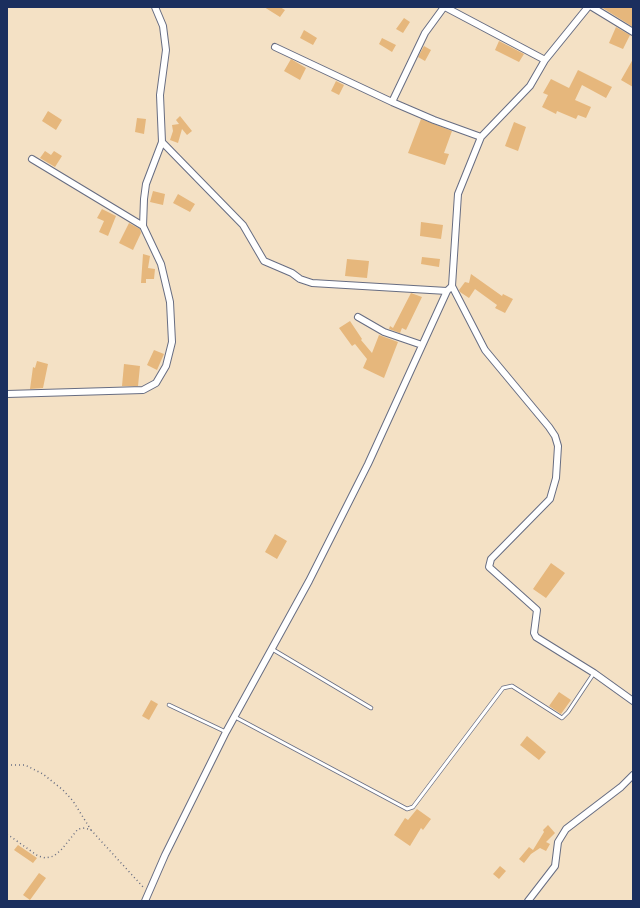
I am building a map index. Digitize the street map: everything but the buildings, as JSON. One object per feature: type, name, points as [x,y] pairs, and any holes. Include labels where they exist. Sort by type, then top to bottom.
[{"type":"street","points":[[7,394],[143,390],[156,383],[166,366],[172,342],[170,302],[161,264],[143,226],[146,184],[162,142],[160,95],[166,50],[163,26],[155,7]]},
{"type":"street","points":[[392,102],[425,32],[444,7],[545,60]]},
{"type":"street","points":[[588,7],[545,60],[530,86],[482,137],[458,194],[452,286],[488,355],[549,427],[555,436],[558,446],[556,478],[550,500],[491,559],[489,567],[537,610],[534,633],[536,637],[594,673],[633,701]]},
{"type":"street","points":[[592,7],[633,32]]},
{"type":"street","points":[[275,47],[392,102],[434,120],[482,137]]},
{"type":"street","points":[[162,142],[243,225],[264,261],[292,273],[300,279],[312,283],[447,291]]},
{"type":"street","points":[[32,159],[143,226]]},
{"type":"street","points":[[145,901],[164,855],[226,732],[272,649],[368,464],[447,291],[452,286]]},
{"type":"street","points":[[358,316],[384,332],[422,345]]},
{"type":"street","points":[[528,901],[555,866],[558,842],[566,829],[621,787],[633,775]]},
{"type":"lane","points":[[272,649],[371,708]]},
{"type":"lane","points":[[235,717],[407,809],[413,807],[503,688],[512,686],[562,718],[568,712],[594,673]]},
{"type":"lane","points":[[169,705],[226,732]]},
{"type":"path","points":[[7,765],[25,765],[43,774],[63,790],[73,801],[91,830],[148,893]]},
{"type":"path","points":[[7,834],[38,856],[46,858],[54,856],[62,849],[78,830],[85,828],[91,830]]}]
